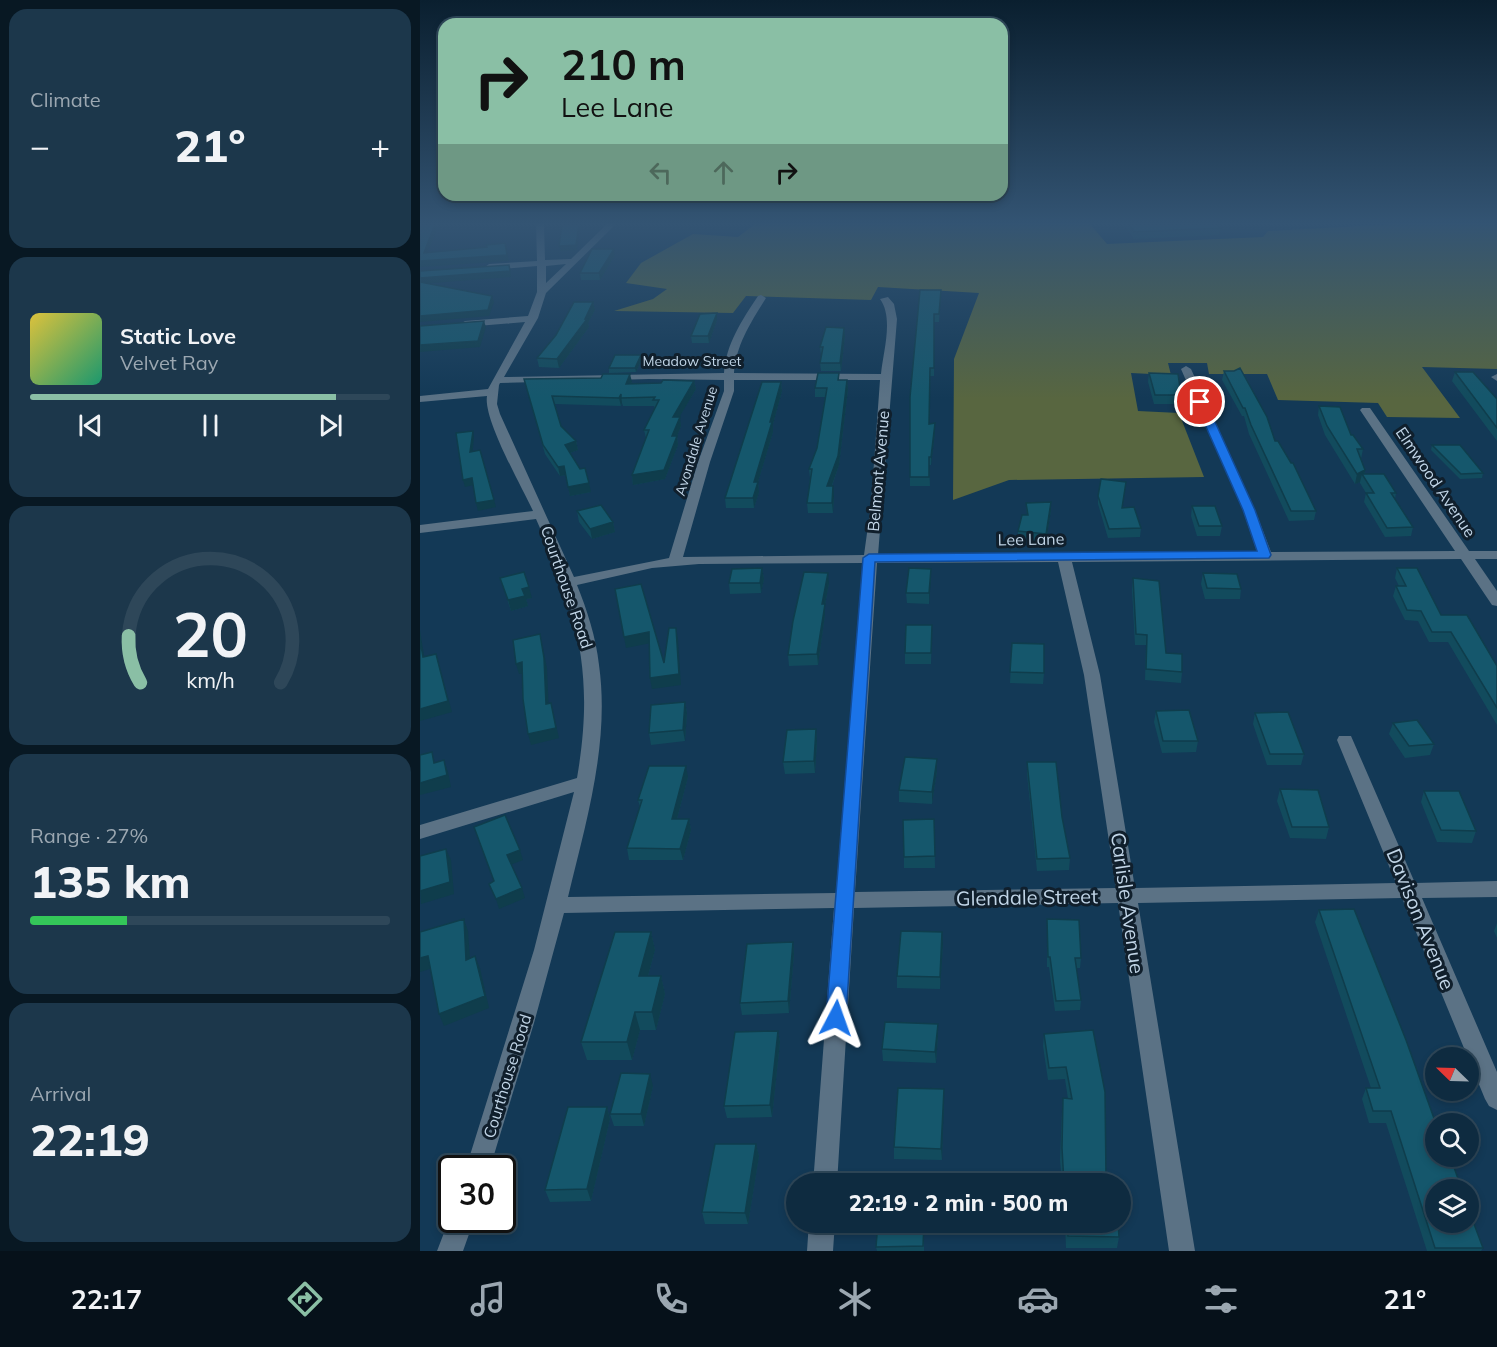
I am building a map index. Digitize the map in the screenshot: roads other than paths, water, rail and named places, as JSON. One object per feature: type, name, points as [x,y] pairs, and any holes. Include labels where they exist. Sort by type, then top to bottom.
[{"type":"street","points":[[494,386],[533,318],[542,292],[542,282]]},
{"type":"street","points":[[542,292],[552,282]]},
{"type":"street","name":"Avondale Avenue","points":[[675,561],[704,462],[729,391],[729,376],[736,343],[761,298]]},
{"type":"street","name":"Belmont Avenue","points":[[826,1173],[869,558],[877,504],[892,319],[889,304],[885,299]]},
{"type":"street","points":[[454,324],[533,318]]},
{"type":"street","points":[[1186,369],[1240,490],[1265,555]]},
{"type":"street","name":"Meadow Street","points":[[420,399],[494,386],[729,376],[887,377]]},
{"type":"street","name":"Courthouse Road","points":[[482,1155],[556,905],[585,782],[593,704],[592,664],[585,634],[568,582],[541,514],[495,415],[494,386]]},
{"type":"street","name":"Elmwood Avenue","points":[[1366,410],[1497,602]]},
{"type":"street","points":[[420,528],[541,514]]},
{"type":"street","name":"Lee Lane","points":[[568,582],[629,568],[675,561],[1063,556],[1497,555]]},
{"type":"street","name":"Carlisle Avenue","points":[[1063,556],[1073,589],[1089,667],[1182,1251]]},
{"type":"street","name":"Davison Avenue","points":[[1345,740],[1497,1099]]},
{"type":"street","points":[[420,832],[585,782]]},
{"type":"street","name":"Glendale Street","points":[[556,905],[1497,889]]},
{"type":"street","points":[[450,1251],[456,1233]]},
{"type":"street","points":[[820,1251],[821,1233]]}]
